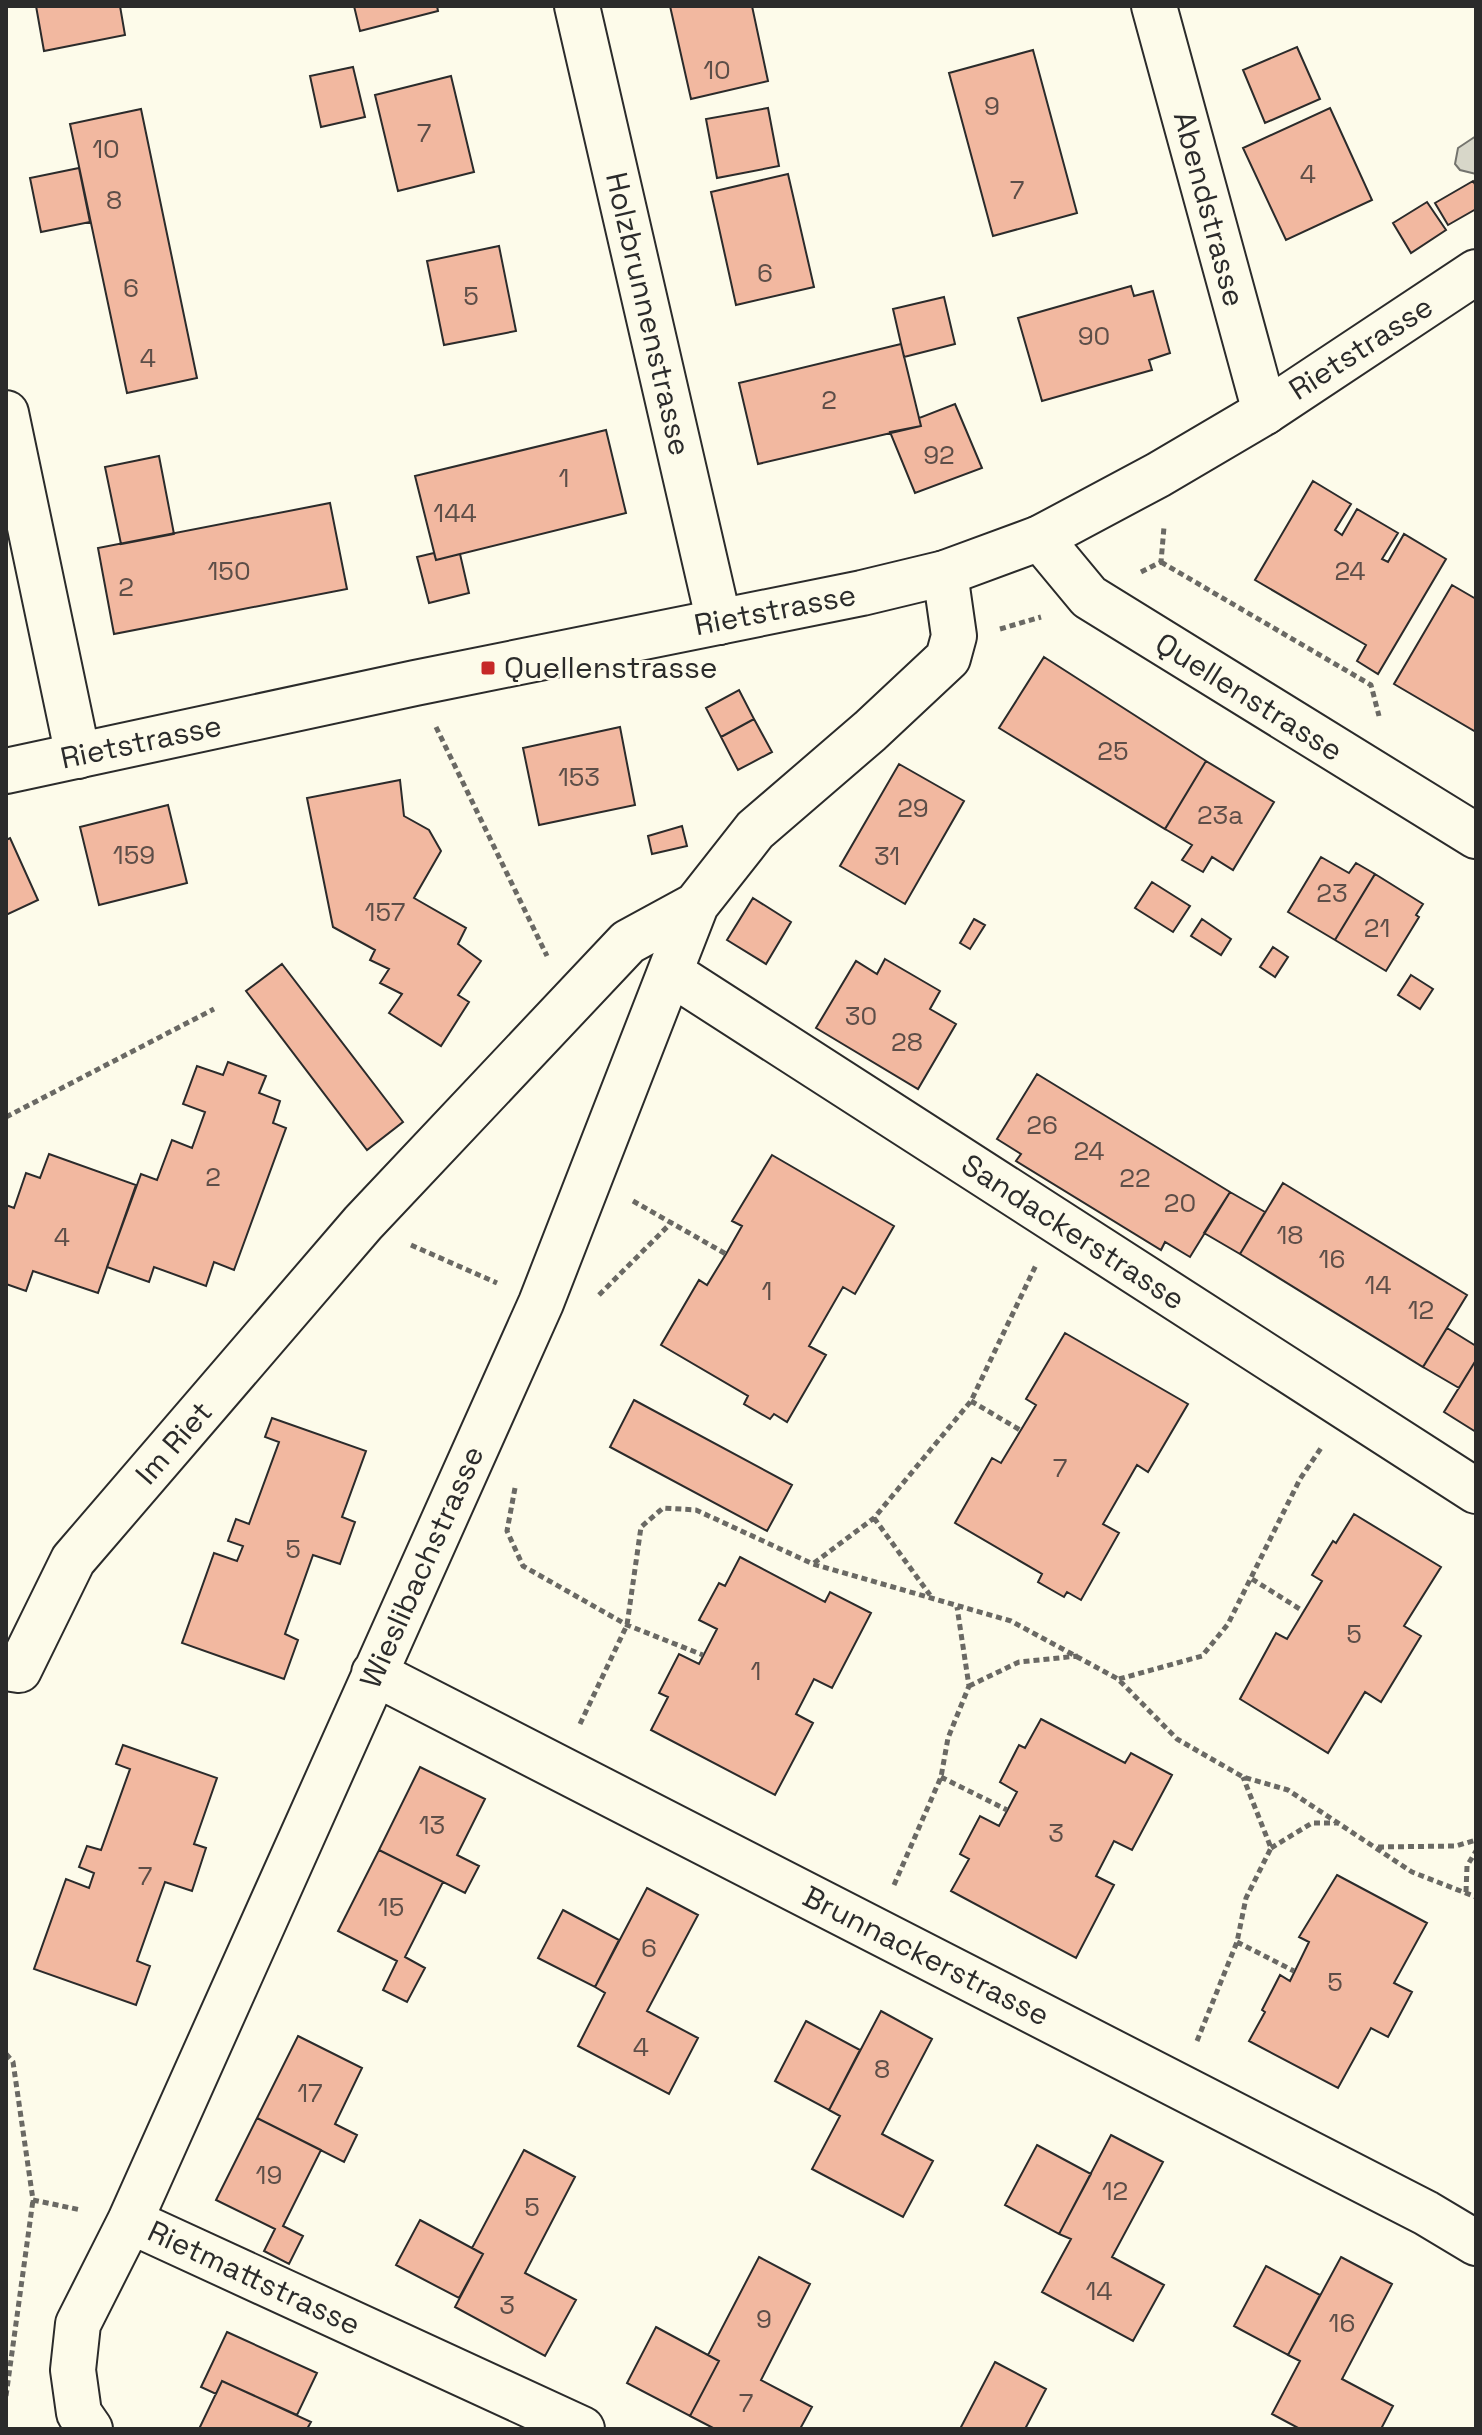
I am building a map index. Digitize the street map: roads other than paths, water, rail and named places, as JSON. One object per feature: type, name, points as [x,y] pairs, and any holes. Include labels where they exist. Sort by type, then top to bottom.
[{"type":"street","name":"Holzbrunnenstrasse","points":[[577,6],[719,622]]},
{"type":"street","name":"Abendstrasse","points":[[1154,6],[1265,412]]},
{"type":"street","name":"Rietstrasse","points":[[6,771],[415,683],[862,593],[945,573],[1040,538],[1158,475],[1265,412],[1476,272]]},
{"type":"street","points":[[6,413],[78,756]]},
{"type":"street","name":"Quellenstrasse","points":[[1040,538],[1089,597],[1476,836]]},
{"type":"street","points":[[696,905],[755,830],[870,731],[948,658],[954,636],[945,573]]},
{"type":"street","name":"Wieslibachstrasse","points":[[130,2221],[541,1303],[696,905]]},
{"type":"street","name":"Im Riet","points":[[6,1668],[19,1670],[73,1560],[363,1223],[628,942],[696,905]]},
{"type":"street","name":"Sandackerstrasse","points":[[671,973],[1476,1491]]},
{"type":"street","name":"Brunnackerstrasse","points":[[374,1673],[1426,2213],[1476,2243]]},
{"type":"street","name":"Rietmattstrasse","points":[[90,2429],[79,2413],[73,2370],[78,2324],[130,2221],[582,2429]]},
{"type":"place","name":"Quellenstrasse","points":[[488,668]]}]
